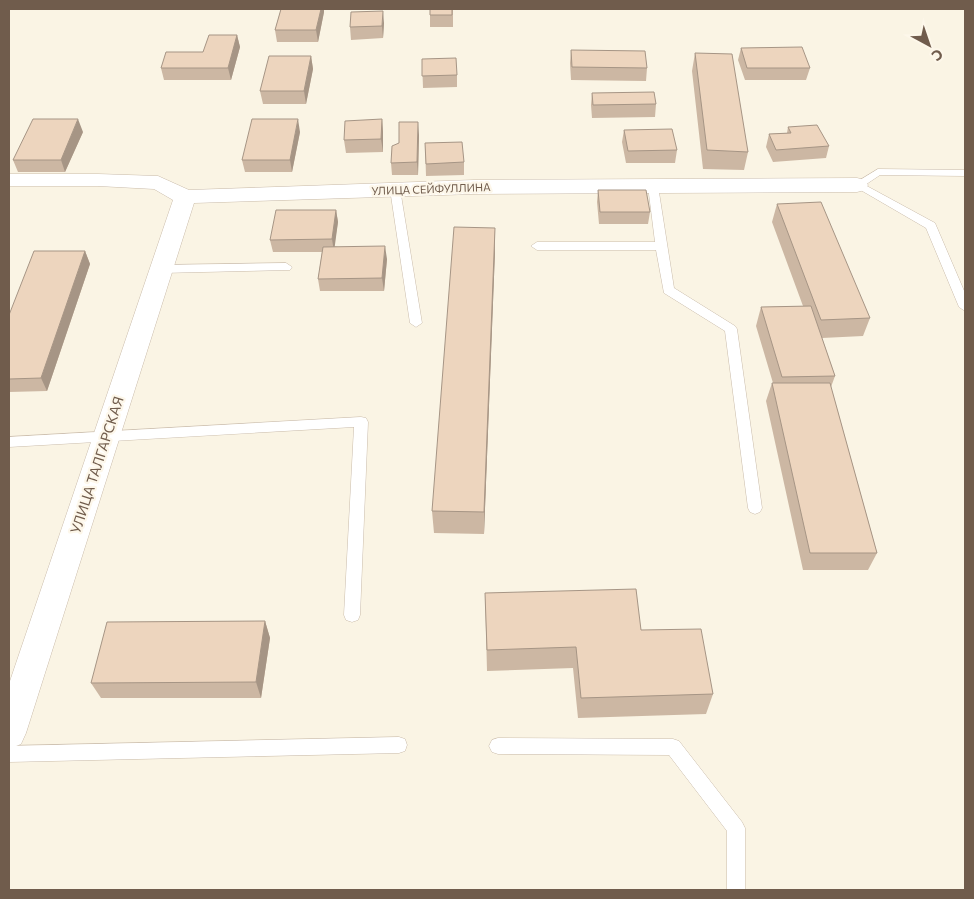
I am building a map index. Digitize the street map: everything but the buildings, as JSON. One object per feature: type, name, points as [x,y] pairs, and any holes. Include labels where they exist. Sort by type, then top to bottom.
[{"type":"street","name":"УЛИЦА СЕЙФУЛЛИНА","points":[[9,180],[98,180],[158,183],[185,197],[396,189],[857,185]]},
{"type":"street","name":"УЛИЦА ТАЛГАРСКАЯ","points":[[9,733],[185,197]]},
{"type":"lane","points":[[965,173],[878,172],[857,185],[931,226],[965,307]]},
{"type":"lane","points":[[652,186],[668,290],[731,328],[755,508]]},
{"type":"lane","points":[[396,189],[416,324]]},
{"type":"lane","points":[[537,246],[661,246]]},
{"type":"lane","points":[[161,269],[286,267]]},
{"type":"lane","points":[[9,442],[361,422],[352,615]]},
{"type":"lane","points":[[9,754],[399,745]]},
{"type":"lane","points":[[498,746],[673,746],[736,828],[736,890]]}]
